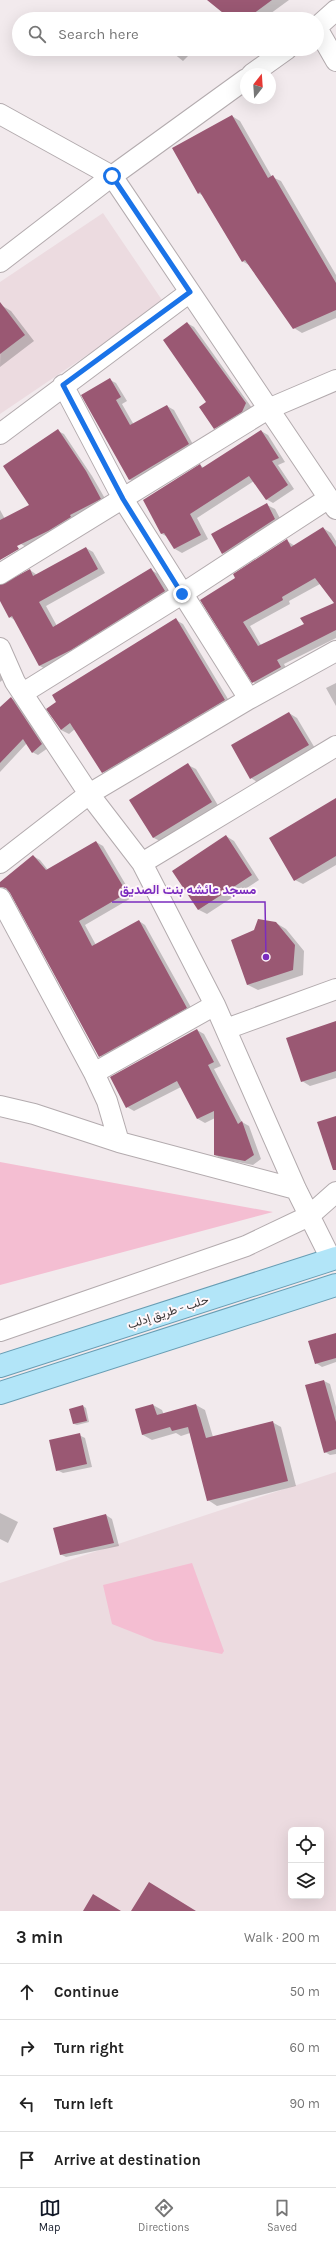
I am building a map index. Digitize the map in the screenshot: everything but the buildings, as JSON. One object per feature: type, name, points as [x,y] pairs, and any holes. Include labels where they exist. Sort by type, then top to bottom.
[{"type":"main road","name":"حلب - طريق إدلب","points":[[0,1366],[334,1258]]},
{"type":"main road","points":[[0,1393],[336,1285]]},
{"type":"street","points":[[324,21],[336,10]]},
{"type":"street","points":[[324,40],[336,61]]},
{"type":"street","points":[[260,68],[277,56]]},
{"type":"street","points":[[0,262],[112,176],[240,83]]},
{"type":"street","points":[[0,114],[112,176],[333,504],[182,594],[23,693]]},
{"type":"street","points":[[0,434],[63,385],[190,292]]},
{"type":"street","points":[[0,574],[268,409],[336,380]]},
{"type":"street","points":[[63,385],[123,499],[249,699]]},
{"type":"street","points":[[0,648],[6,678],[23,693],[89,794],[142,863],[215,1005],[309,1216],[334,1258]]},
{"type":"street","points":[[0,863],[89,794],[249,699],[336,651]]},
{"type":"street","points":[[142,863],[336,746]]},
{"type":"street","points":[[0,898],[94,1073],[107,1101],[119,1142]]},
{"type":"street","points":[[226,1029],[336,989]]},
{"type":"street","points":[[94,1073],[215,1005]]},
{"type":"street","points":[[0,1106],[34,1114],[119,1142],[296,1189]]},
{"type":"street","points":[[0,1331],[246,1246],[309,1216],[336,1192]]},
{"type":"shaded area","points":[[103,213],[164,303],[0,414],[0,282]]},
{"type":"shaded area","points":[[0,1162],[273,1212],[0,1285]]},
{"type":"shaded area","points":[[336,1472],[336,1911],[0,1911],[0,1583]]},
{"type":"shaded area","points":[[192,1563],[224,1651],[222,1654],[155,1641],[112,1624],[103,1585]]},
{"type":"place","name":"مسجد عائشه بنت الصديق","points":[[266,957]]},
{"type":"route","points":[[112,176],[190,292],[63,385],[123,499],[182,594]]}]
